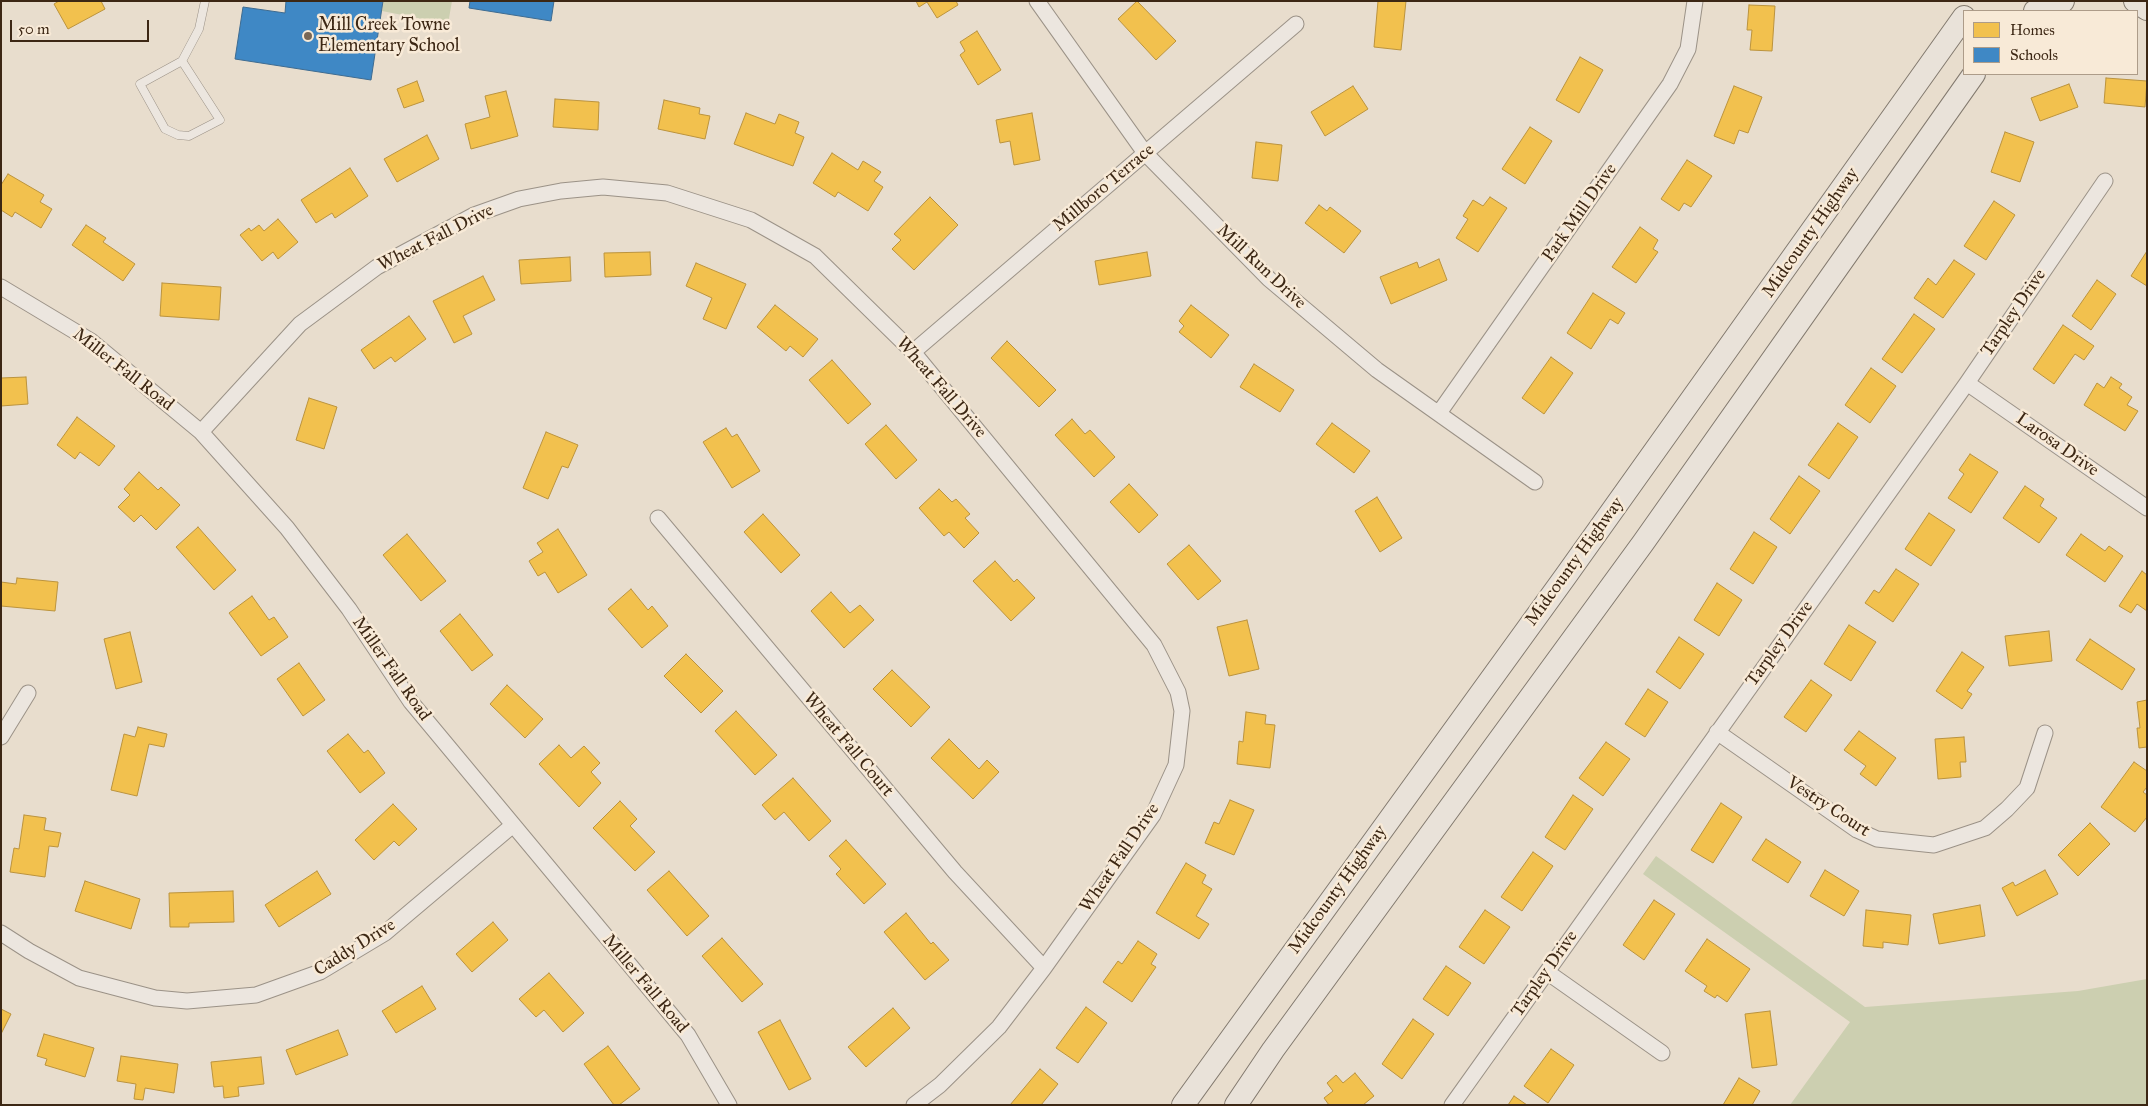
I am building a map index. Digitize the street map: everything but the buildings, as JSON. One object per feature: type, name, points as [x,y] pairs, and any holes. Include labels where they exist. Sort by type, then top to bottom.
[{"type":"main road","name":"Midcounty Highway","points":[[1967,10],[1976,1]]},
{"type":"main road","points":[[2037,10],[2063,1]]},
{"type":"main road","points":[[2134,1],[2147,9]]},
{"type":"main road","name":"Midcounty Highway","points":[[1183,1105],[1565,577],[1963,15]]},
{"type":"main road","points":[[1236,1105],[1273,1050],[1643,543],[1973,75]]},
{"type":"street","name":"Mill Run Drive","points":[[1037,1],[1145,153],[1270,279],[1377,370],[1535,482]]},
{"type":"street","name":"Park Mill Drive","points":[[1439,413],[1670,84],[1688,49],[1695,1]]},
{"type":"street","name":"Millboro Terrace","points":[[912,352],[1296,24]]},
{"type":"street","name":"Tarpley Drive","points":[[1452,1105],[1967,383],[2105,181]]},
{"type":"street","name":"Wheat Fall Drive","points":[[201,432],[300,324],[377,267],[474,215],[519,199],[561,191],[603,188],[667,194],[751,220],[815,256],[912,352],[1154,646],[1178,692],[1182,711],[1176,764],[1152,815],[1044,968],[999,1027],[940,1085],[914,1105]]},
{"type":"street","name":"Miller Fall Road","points":[[1,287],[91,341],[201,432],[287,528],[349,609],[411,702],[688,1035],[729,1105]]},
{"type":"street","name":"Larosa Drive","points":[[1967,383],[2147,508]]},
{"type":"street","name":"Wheat Fall Court","points":[[658,518],[955,872],[1044,968]]},
{"type":"street","points":[[1,737],[28,694]]},
{"type":"street","name":"Vestry Court","points":[[1717,732],[1857,830],[1877,839],[1934,845],[1985,828],[2027,788],[2045,733]]},
{"type":"street","name":"Caddy Drive","points":[[1,933],[29,951],[79,978],[155,998],[187,1001],[256,995],[320,972],[385,933],[513,826]]},
{"type":"street","points":[[1547,972],[1662,1053]]},
{"type":"lane","points":[[182,61],[220,120],[189,136],[178,135],[165,129],[140,84],[182,61],[199,29],[205,1]]},
{"type":"green space","points":[[383,1],[452,1],[448,24],[382,11]]},
{"type":"green space","points":[[1656,856],[1865,1007],[2078,991],[2147,979],[2147,1105],[1790,1105],[1850,1022],[1643,874]]},
{"type":"place","name":"Mill Creek Towne Elementary School","points":[[308,36]]}]
